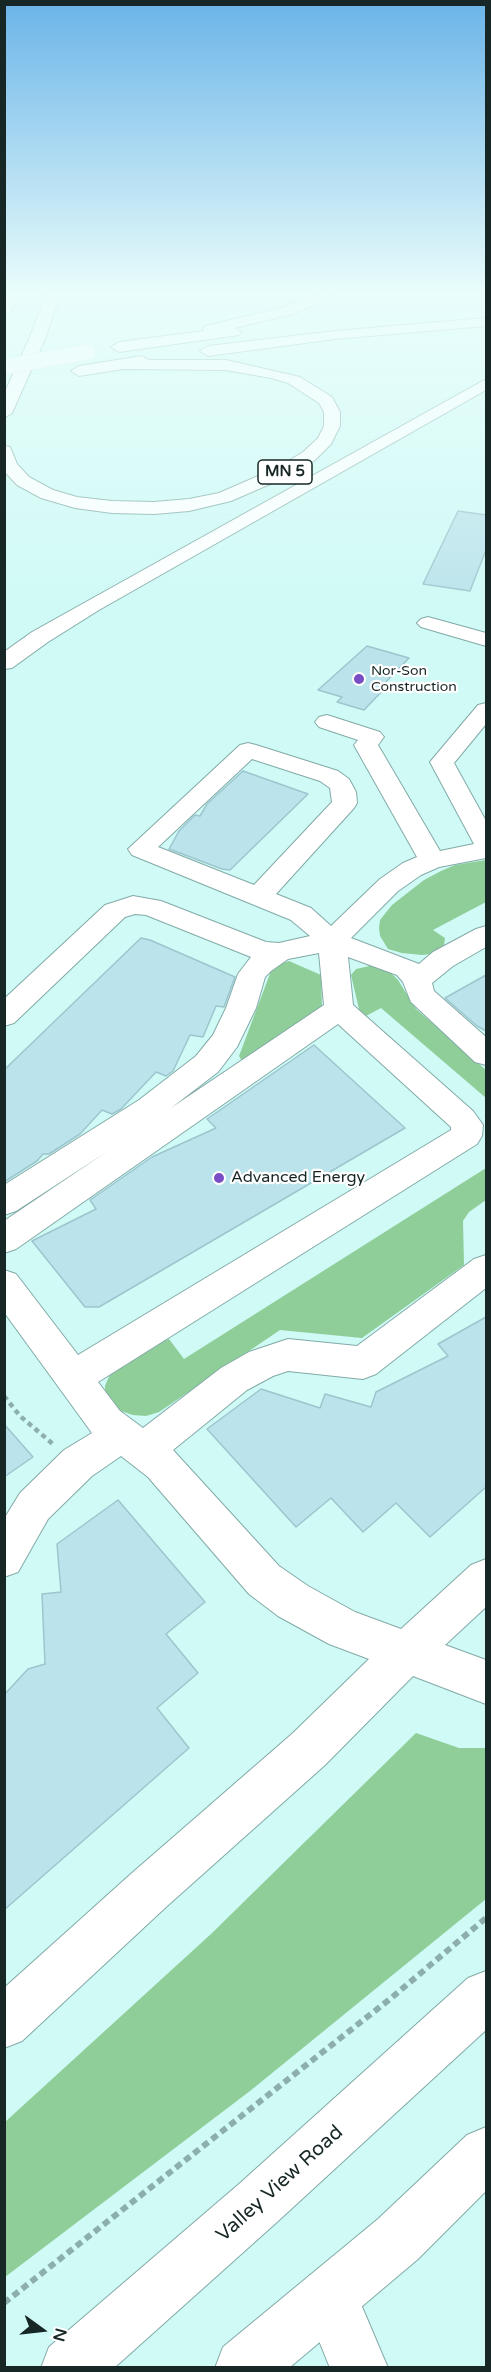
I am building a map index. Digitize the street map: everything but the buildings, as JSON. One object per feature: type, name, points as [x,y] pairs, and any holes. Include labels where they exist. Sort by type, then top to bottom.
[{"type":"main road","name":"MN 5","points":[[4,451],[9,465],[23,481],[47,494],[75,502],[103,506],[154,508],[212,500],[254,486],[309,456],[325,440],[332,426],[332,412],[326,400]]},
{"type":"main road","points":[[4,663],[40,637],[92,606],[458,400]]},
{"type":"main road","points":[[4,441],[7,409]]},
{"type":"main road","points":[[428,623],[486,640]]},
{"type":"main road","points":[[486,710],[442,762],[486,843]]},
{"type":"main road","points":[[327,722],[372,737],[366,745],[432,860]]},
{"type":"main road","points":[[258,897],[345,803],[344,792],[340,784],[329,776],[248,750],[141,849],[258,897],[301,914],[332,941],[407,968],[417,980],[422,995],[486,1054]]},
{"type":"main road","points":[[4,1016],[115,911],[132,905],[151,907],[262,951],[279,952],[332,941],[389,885],[411,869],[432,860],[486,850]]},
{"type":"main road","points":[[417,980],[443,959],[486,935]]},
{"type":"main road","points":[[74,1377],[466,1136],[467,1125],[462,1119],[339,1009],[332,941]]},
{"type":"main road","points":[[4,1203],[150,1108],[207,1065],[226,1040],[252,974],[261,964],[279,952]]},
{"type":"main road","points":[[4,1239],[339,1009]]},
{"type":"main road","points":[[4,1558],[34,1506],[78,1463],[133,1442],[262,1364],[288,1355],[363,1363],[486,1269]]},
{"type":"main road","points":[[4,1284],[107,1423],[162,1464],[264,1580],[292,1601],[344,1629],[486,1682]]},
{"type":"main road","points":[[4,2023],[140,1898],[309,1749],[406,1653],[486,1579]]},
{"type":"main road","name":"Valley View Road","points":[[70,2367],[258,2204],[486,1996]]},
{"type":"main road","points":[[244,2367],[398,2239],[486,2154]]},
{"type":"main road","points":[[329,2296],[359,2367]]},
{"type":"path","points":[[4,1396],[20,1416],[78,1463]]},
{"type":"path","points":[[4,2303],[390,1999],[486,1918]]},
{"type":"green space","points":[[486,860],[486,902],[433,930],[445,938],[444,945],[431,954],[422,955],[388,949],[380,936],[379,928],[380,920],[392,905],[424,880],[441,871],[455,865]]},
{"type":"green space","points":[[289,961],[321,975],[322,1009],[243,1063],[239,1056],[271,971]]},
{"type":"green space","points":[[374,965],[391,973],[416,1009],[486,1070],[486,1098],[381,1008],[364,1017],[360,1013],[351,975],[356,969]]},
{"type":"green space","points":[[486,1168],[486,1200],[469,1212],[463,1221],[464,1265],[362,1338],[280,1330],[159,1412],[146,1416],[133,1415],[121,1411],[108,1398],[105,1386],[110,1374],[169,1339],[184,1359]]},
{"type":"green space","points":[[416,1733],[459,1748],[486,1748],[486,1899],[250,2091],[5,2277],[5,2122],[211,1934]]},
{"type":"place","name":"Nor-Son Construction","points":[[359,679]]},
{"type":"place","name":"Advanced Energy","points":[[219,1178]]}]
